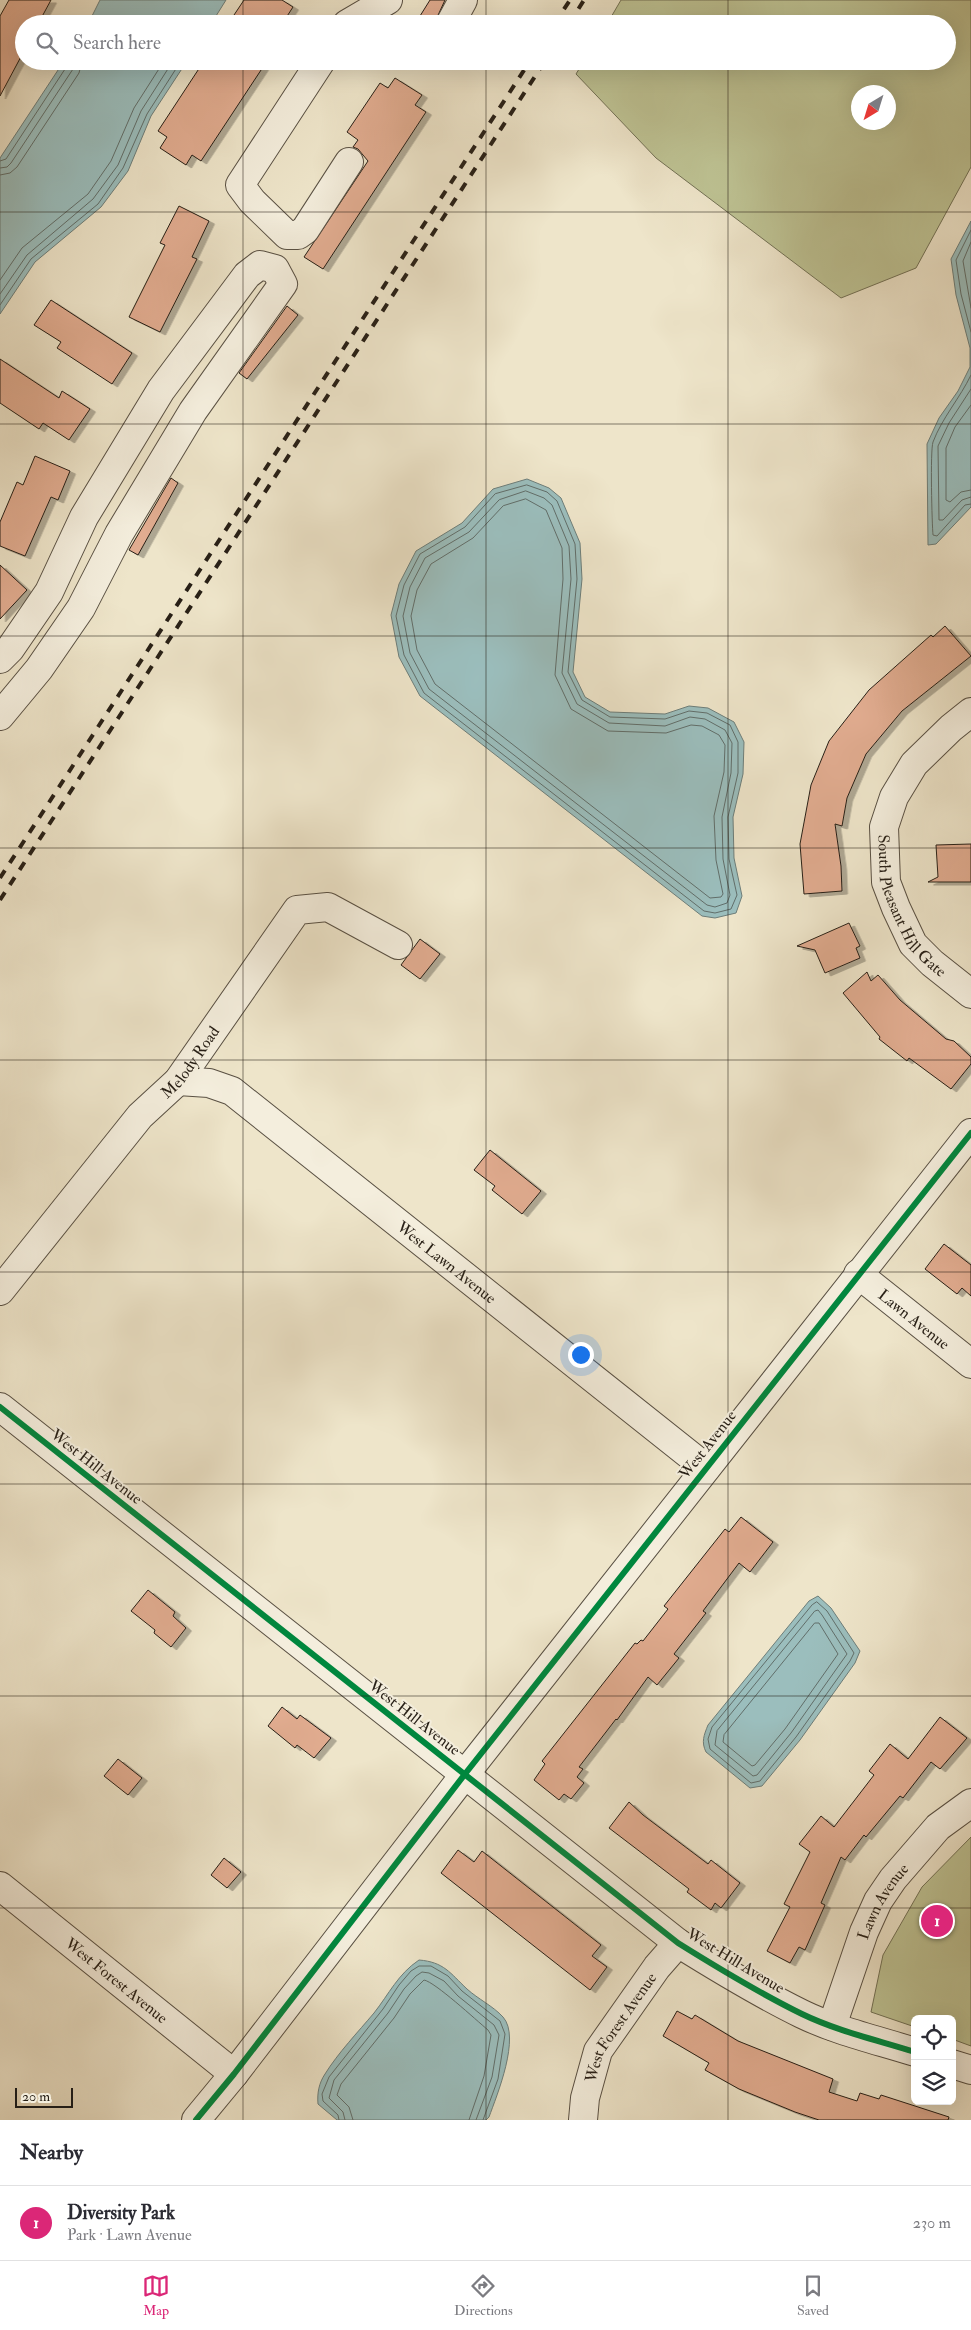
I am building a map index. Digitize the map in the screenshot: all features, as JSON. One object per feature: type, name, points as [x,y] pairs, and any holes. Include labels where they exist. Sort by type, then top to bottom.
[{"type":"street","points":[[455,15],[463,0]]},
{"type":"street","points":[[315,70],[240,185],[252,200],[288,235],[298,235],[305,230],[349,162]]},
{"type":"street","points":[[0,659],[10,649],[49,592],[84,517],[161,390],[247,276],[260,265],[275,269],[283,284],[193,411],[119,534],[81,608],[39,669],[0,716]]},
{"type":"street","name":"South Pleasant Hill Gate","points":[[971,712],[951,728],[914,764],[894,796],[884,826],[886,882],[913,944],[932,963],[971,994]]},
{"type":"street","name":"Melody Road","points":[[0,1291],[140,1116],[178,1081],[297,910],[328,907],[398,945]]},
{"type":"street","name":"West Lawn Avenue","points":[[178,1081],[209,1083],[232,1091],[706,1468]]},
{"type":"street","name":"West Avenue","points":[[196,2120],[234,2074],[465,1774],[971,1133]]},
{"type":"street","name":"Lawn Avenue","points":[[858,1274],[971,1364]]},
{"type":"street","name":"West Hill Avenue","points":[[0,1407],[678,1943],[733,1978],[802,2014],[832,2026],[911,2051]]},
{"type":"street","name":"Lawn Avenue","points":[[832,2026],[864,1932],[878,1901],[892,1879],[938,1827],[971,1803]]},
{"type":"street","name":"West Forest Avenue","points":[[0,1886],[234,2074]]},
{"type":"street","name":"West Forest Avenue","points":[[583,2120],[585,2098],[598,2051],[657,1967],[678,1943]]},
{"type":"street","points":[[956,2065],[971,2070]]},
{"type":"green space","points":[[621,0],[971,0],[971,167],[916,268],[841,298],[656,158],[576,74],[578,70],[956,70],[956,15],[612,15]]},
{"type":"green space","points":[[971,1837],[971,2046],[956,2040],[956,2015],[911,2015],[911,2026],[871,2012],[883,1955],[922,1887]]},
{"type":"water","points":[[100,0],[226,0],[217,15],[92,15]]},
{"type":"water","points":[[58,70],[181,70],[151,116],[128,171],[101,207],[35,262],[0,314],[0,158]]},
{"type":"water","points":[[971,221],[971,507],[936,544],[928,545],[927,444],[939,418],[958,391],[970,367],[970,348],[956,295],[951,259]]},
{"type":"water","points":[[527,479],[549,488],[561,498],[580,543],[582,579],[573,672],[585,697],[610,712],[665,714],[689,706],[708,708],[734,722],[744,742],[743,774],[733,817],[734,858],[742,896],[736,913],[715,918],[702,916],[420,696],[399,657],[391,615],[399,584],[416,551],[462,523],[493,489]]},
{"type":"water","points":[[818,1596],[831,1608],[860,1651],[855,1663],[800,1740],[762,1786],[750,1788],[706,1752],[703,1742],[705,1732],[708,1725],[809,1601]]},
{"type":"water","points":[[419,1960],[435,1963],[446,1969],[471,1993],[499,2013],[508,2026],[510,2038],[509,2052],[489,2117],[486,2120],[337,2120],[318,2104],[319,2088],[323,2077],[399,1978]]},
{"type":"building","points":[[9,0],[51,0],[43,15],[15,15],[15,68],[0,96],[0,16]]},
{"type":"building","points":[[244,0],[282,0],[293,7],[288,15],[234,15]]},
{"type":"building","points":[[430,0],[445,0],[438,15],[421,15]]},
{"type":"building","points":[[198,70],[261,70],[201,161],[192,155],[186,165],[160,148],[167,137],[158,131]]},
{"type":"building","points":[[395,78],[422,95],[415,105],[426,112],[323,269],[304,257],[368,161],[358,149],[353,147],[358,140],[347,132],[380,83],[388,88]]},
{"type":"building","points":[[179,206],[209,221],[192,257],[197,259],[160,332],[129,317],[165,245],[160,243]]},
{"type":"building","points":[[51,300],[132,353],[112,384],[57,348],[61,342],[34,325]]},
{"type":"building","points":[[287,306],[298,315],[247,379],[239,373]]},
{"type":"building","points":[[0,359],[59,398],[62,391],[90,409],[69,440],[43,423],[39,429],[0,403]]},
{"type":"building","points":[[35,456],[70,471],[58,500],[51,497],[25,556],[0,546],[0,522],[17,482],[23,485]]},
{"type":"building","points":[[171,478],[178,483],[138,555],[129,550]]},
{"type":"building","points":[[0,565],[27,590],[0,619]]},
{"type":"building","points":[[945,626],[971,656],[902,711],[866,754],[847,798],[842,826],[835,824],[841,866],[842,891],[804,894],[800,844],[811,785],[829,741],[869,690],[931,635],[933,637]]},
{"type":"building","points":[[971,844],[971,882],[928,882],[938,877],[936,845]]},
{"type":"building","points":[[849,923],[860,946],[856,948],[860,958],[825,973],[815,950],[797,946]]},
{"type":"building","points":[[420,939],[440,954],[420,979],[401,965]]},
{"type":"building","points":[[867,972],[871,981],[878,975],[900,1000],[946,1039],[954,1041],[971,1057],[971,1064],[951,1089],[909,1058],[907,1061],[879,1039],[880,1037],[843,993]]},
{"type":"building","points":[[490,1150],[541,1191],[522,1214],[492,1190],[495,1186],[474,1170]]},
{"type":"building","points":[[944,1244],[971,1265],[971,1296],[962,1288],[957,1294],[925,1269]]},
{"type":"building","points":[[741,1517],[773,1542],[750,1572],[739,1563],[703,1611],[706,1613],[674,1654],[679,1658],[657,1685],[648,1677],[617,1720],[579,1767],[583,1769],[577,1777],[584,1783],[571,1799],[564,1794],[559,1800],[534,1780],[545,1764],[542,1761],[635,1643],[643,1641],[668,1609],[664,1606],[725,1529],[729,1532]]},
{"type":"building","points":[[148,1590],[175,1612],[173,1616],[186,1628],[171,1647],[154,1633],[155,1630],[131,1611]]},
{"type":"building","points":[[282,1707],[297,1719],[300,1715],[331,1738],[314,1758],[297,1745],[295,1748],[268,1726]]},
{"type":"building","points":[[940,1717],[967,1738],[940,1769],[931,1762],[903,1798],[900,1796],[866,1837],[864,1835],[845,1860],[841,1857],[821,1903],[825,1905],[805,1950],[799,1947],[790,1963],[767,1951],[790,1907],[784,1904],[810,1852],[799,1844],[821,1816],[834,1827],[874,1775],[869,1771],[890,1744],[908,1759]]},
{"type":"building","points":[[118,1759],[142,1778],[128,1795],[104,1776]]},
{"type":"building","points":[[629,1802],[643,1815],[708,1864],[711,1860],[740,1883],[721,1908],[715,1903],[711,1910],[687,1892],[689,1889],[609,1828]]},
{"type":"building","points":[[458,1850],[474,1862],[482,1851],[601,1945],[592,1956],[607,1967],[590,1990],[441,1873]]},
{"type":"building","points":[[224,1858],[241,1872],[227,1888],[211,1875]]},
{"type":"building","points":[[677,2011],[692,2019],[695,2015],[738,2041],[833,2079],[829,2092],[857,2101],[860,2093],[879,2099],[881,2095],[949,2117],[948,2120],[819,2120],[739,2089],[705,2070],[709,2063],[663,2036]]},
{"type":"railway","points":[[560,15],[570,0]]},
{"type":"railway","points":[[575,15],[584,0]]},
{"type":"railway","points":[[0,878],[524,70]]},
{"type":"railway","points":[[0,900],[539,70]]},
{"type":"cycle path","points":[[196,2120],[234,2074],[465,1774],[971,1133]]},
{"type":"cycle path","points":[[0,1407],[678,1943],[770,1998],[802,2014],[843,2030],[911,2051]]},
{"type":"place","name":"Diversity Park","points":[[937,1921]]}]
